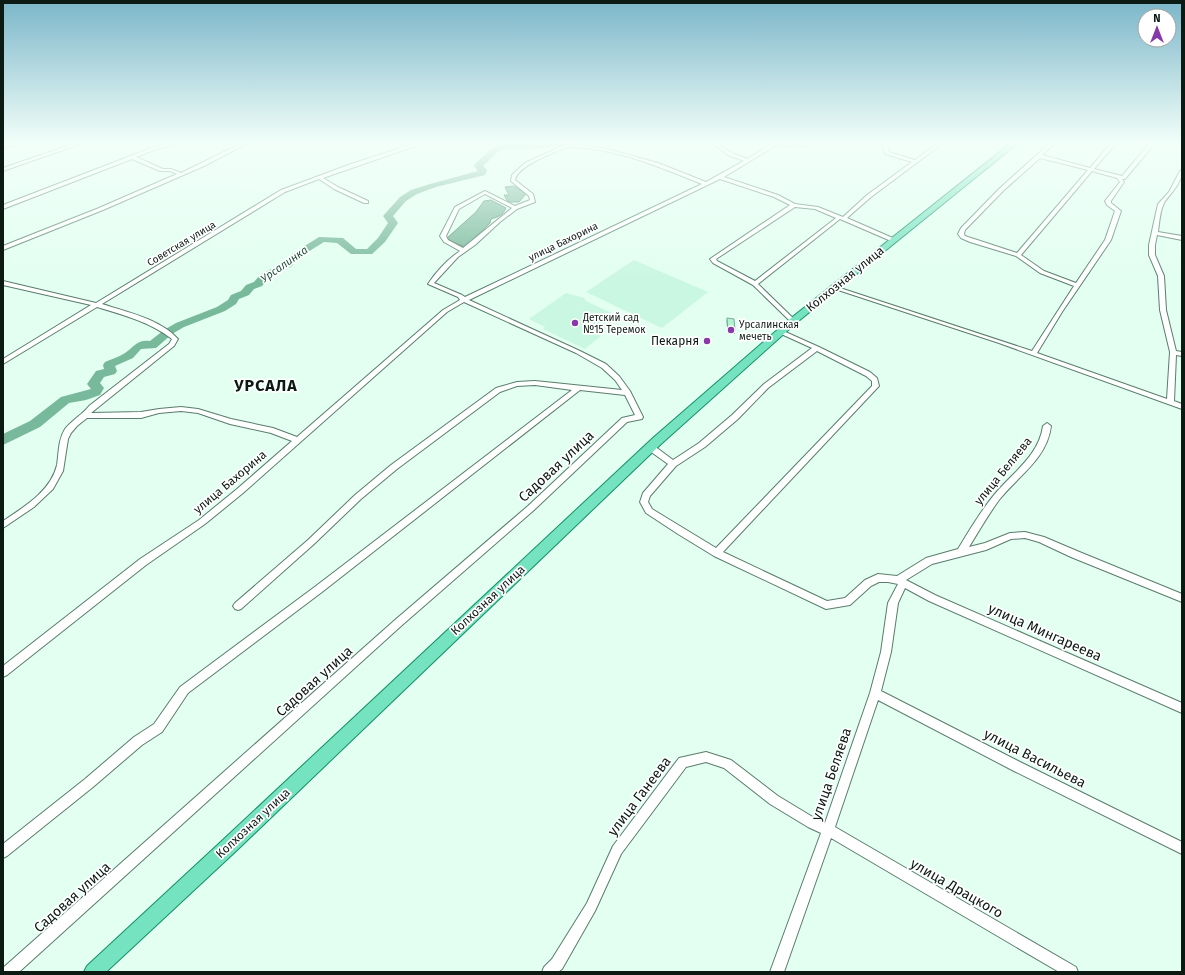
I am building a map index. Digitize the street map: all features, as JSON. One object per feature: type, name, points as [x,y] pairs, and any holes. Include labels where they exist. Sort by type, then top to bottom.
[{"type":"main road","name":"Колхозная улица","points":[[93,972],[650,447],[793,321],[958,188]]},
{"type":"street","points":[[3,207],[51,188]]},
{"type":"street","points":[[3,248],[147,188]]},
{"type":"street","name":"Советская улица","points":[[3,362],[259,204],[291,188]]},
{"type":"street","points":[[337,188],[366,202]]},
{"type":"street","points":[[525,188],[533,198],[533,201],[515,208],[464,251],[435,278],[431,284],[460,296],[464,300],[578,352],[604,366],[617,378],[628,393]]},
{"type":"street","name":"улица Бахорина","points":[[3,672],[143,562],[202,522],[445,311],[464,300],[696,188]]},
{"type":"street","name":"Колхозная улица","points":[[756,188],[770,193],[794,206],[816,208],[842,217],[893,240]]},
{"type":"street","points":[[755,284],[879,188]]},
{"type":"street","points":[[1003,188],[963,229],[961,235],[1018,255],[1042,272],[1076,285]]},
{"type":"street","points":[[1018,255],[1074,188]]},
{"type":"street","points":[[1033,354],[1076,285],[1108,240],[1118,211],[1109,204],[1108,201],[1117,188]]},
{"type":"street","points":[[1170,403],[1173,352],[1163,310],[1161,276],[1152,255],[1154,233],[1161,204],[1173,188]]},
{"type":"street","points":[[464,251],[446,241],[443,236],[457,208],[485,192],[515,208]]},
{"type":"street","points":[[793,321],[755,284],[715,262],[713,259],[794,206]]},
{"type":"street","points":[[1154,233],[1182,238]]},
{"type":"street","points":[[3,283],[96,305],[129,315],[155,325],[168,332],[175,339],[172,345],[70,427],[63,440],[60,468],[55,480],[38,499],[3,525]]},
{"type":"street","points":[[835,288],[982,336],[1182,408]]},
{"type":"street","points":[[717,553],[876,386],[875,380],[868,374],[817,348],[781,332]]},
{"type":"street","points":[[817,348],[766,386],[735,417],[702,445],[673,464],[646,495],[644,502],[649,511],[680,532],[717,553],[826,605],[846,602],[868,583],[878,578],[888,578],[900,582],[929,561],[986,546],[1010,536],[1025,535],[1041,539],[1182,598]]},
{"type":"street","points":[[1173,352],[1182,354]]},
{"type":"street","points":[[238,606],[311,542],[358,497],[429,441],[498,390],[517,384],[535,384],[628,393]]},
{"type":"street","points":[[3,852],[89,783],[138,740],[158,728],[184,690],[319,589],[579,388]]},
{"type":"street","name":"Садовая улица","points":[[10,972],[398,623],[531,508],[625,420],[639,417],[628,393]]},
{"type":"street","points":[[85,416],[141,415],[159,410],[181,409],[198,411],[230,421],[273,431],[298,440]]},
{"type":"street","name":"улица Беляева","points":[[960,552],[997,496],[1024,469],[1042,445],[1047,434],[1047,426]]},
{"type":"street","points":[[650,447],[673,464]]},
{"type":"street","name":"улица Беляева","points":[[777,972],[875,693],[886,652],[893,603],[900,582]]},
{"type":"street","name":"улица Мингареева","points":[[900,582],[939,601],[1182,708]]},
{"type":"street","name":"улица Васильева","points":[[875,693],[1018,767],[1182,848]]},
{"type":"street","name":"улица Ганеева","points":[[549,972],[557,964],[591,907],[617,850],[683,762],[706,757],[727,764],[774,800],[812,823],[828,830]]},
{"type":"street","name":"улица Драцкого","points":[[828,830],[1071,972]]},
{"type":"shaded area","points":[[506,188],[518,188],[526,194],[519,202],[508,202],[504,195],[509,195]]},
{"type":"shaded area","points":[[491,200],[506,208],[505,210],[500,215],[491,219],[490,223],[465,247],[452,242],[447,238],[476,212],[484,201]]},
{"type":"shaded area","points":[[634,260],[708,292],[662,328],[586,292]]},
{"type":"shaded area","name":"Детский сад №15 Теремок","points":[[566,293],[584,298],[586,301],[620,317],[598,334],[601,336],[585,349],[543,329],[545,327],[529,319]]},
{"type":"building","points":[[727,318],[734,319],[735,331],[728,331]]},
{"type":"waterway","name":"Урсалинка","points":[[3,440],[35,424],[65,400],[86,396],[96,392],[98,388],[93,384],[100,374],[111,371],[109,365],[128,356],[137,347],[146,344],[152,345],[168,332],[180,325],[221,309],[232,302],[235,297],[245,293],[250,287],[258,284],[264,277],[288,264],[295,256],[322,239],[340,240],[354,252],[369,252],[382,240],[393,223],[388,216],[401,201],[414,192],[426,188]]},
{"type":"place","name":"Детский сад №15 Теремок","points":[[575,323]]},
{"type":"place","name":"Урсалинская мечеть","points":[[731,330]]},
{"type":"place","name":"Пекарня","points":[[707,341]]},
{"type":"district","name":"УРСАЛА","points":[[266,385]]}]
